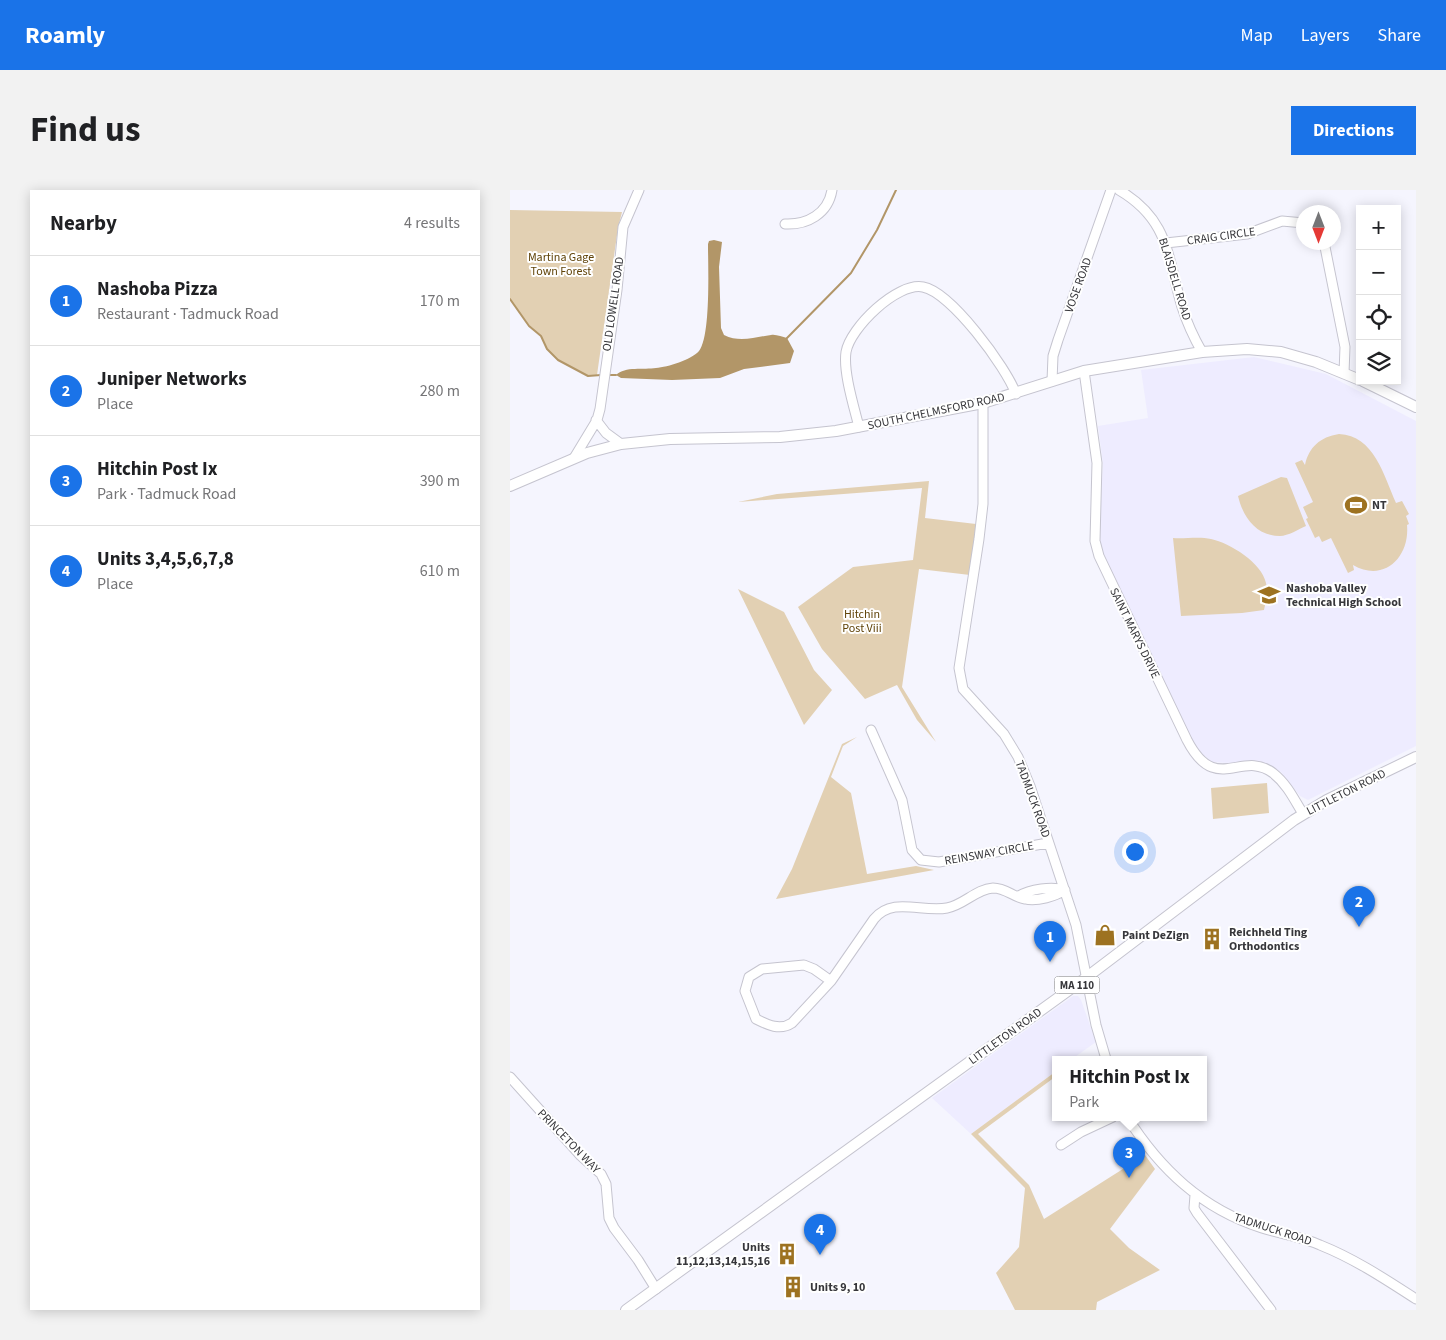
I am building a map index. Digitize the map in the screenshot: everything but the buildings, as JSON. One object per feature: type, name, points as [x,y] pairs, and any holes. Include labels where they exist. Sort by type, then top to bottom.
[{"type":"main road","name":"SOUTH CHELMSFORD ROAD","points":[[510,486],[574,458],[621,444],[670,439],[780,437],[859,427],[983,403],[1084,371],[1202,352],[1247,349],[1281,352],[1356,379]]},
{"type":"main road","name":"SOUTH CHELMSFORD ROAD","points":[[1369,385],[1416,407]]},
{"type":"main road","name":"LITTLETON ROAD","points":[[626,1310],[1087,977],[1303,814],[1327,800],[1416,758]]},
{"type":"street","name":"OLD LOWELL ROAD","points":[[574,458],[596,420],[603,392],[607,349],[617,290],[623,227],[639,190]]},
{"type":"street","points":[[785,224],[803,223],[817,215],[828,202],[832,190]]},
{"type":"street","name":"VOSE ROAD","points":[[1052,381],[1054,356],[1058,340],[1111,190]]},
{"type":"street","name":"BLAISDELL ROAD","points":[[1119,190],[1148,215],[1166,243],[1182,306],[1202,352]]},
{"type":"street","name":"CRAIG CIRCLE","points":[[1166,243],[1246,234],[1282,221],[1296,222]]},
{"type":"street","points":[[1326,250],[1345,348],[1344,373]]},
{"type":"street","points":[[859,427],[846,362],[848,345],[858,329],[886,300],[902,289],[922,287],[932,290],[963,318],[1003,368],[1016,394]]},
{"type":"street","name":"SAINT MARYS DRIVE","points":[[1084,371],[1098,463],[1095,541],[1099,556],[1187,740],[1202,763],[1213,768],[1258,767],[1272,772],[1288,789],[1303,814]]},
{"type":"street","name":"TADMUCK ROAD","points":[[983,403],[983,504],[958,668],[960,680],[963,690],[1004,734],[1018,757],[1065,890],[1087,977],[1096,1025],[1105,1056]]},
{"type":"street","points":[[596,420],[606,432],[621,444]]},
{"type":"street","name":"REINSWAY CIRCLE","points":[[871,730],[902,800],[912,850],[921,860],[940,862],[1048,842]]},
{"type":"street","points":[[831,981],[808,966],[762,969],[749,977],[746,991],[754,1016],[780,1028],[792,1023],[831,981],[874,919],[887,909],[903,906],[946,909],[992,888],[1004,890],[1030,900],[1058,895],[1065,890]]},
{"type":"street","name":"PRINCETON WAY","points":[[510,1077],[581,1156],[601,1174],[606,1184],[609,1218],[656,1289]]},
{"type":"street","points":[[1061,1145],[1081,1132],[1104,1121]]},
{"type":"street","name":"TADMUCK ROAD","points":[[1130,1121],[1170,1173],[1195,1195],[1226,1213],[1249,1223],[1318,1244],[1353,1259],[1416,1299]]},
{"type":"street","points":[[1195,1195],[1194,1208],[1196,1213],[1271,1310]]},
{"type":"shaded area","points":[[709,241],[722,242],[719,267],[721,328],[724,335],[736,339],[773,335],[787,338],[794,351],[790,363],[744,369],[720,378],[672,380],[621,378],[616,375],[629,369],[673,365],[699,351],[703,343],[707,316],[708,244]]},
{"type":"shaded area","name":"Nashoba Valley Technical High School","points":[[1254,357],[1326,374],[1416,421],[1416,746],[1308,800],[1300,796],[1281,772],[1268,765],[1212,762],[1195,748],[1104,558],[1099,540],[1103,464],[1098,426],[1148,418],[1141,370]]},
{"type":"shaded area","points":[[1073,996],[1078,996],[1081,1000],[1096,1042],[1076,1056],[1052,1056],[1052,1074],[971,1134],[932,1098]]},
{"type":"green space","name":"Martina Gage Town Forest","points":[[510,210],[622,212],[618,228],[597,375],[588,376],[558,360],[547,349],[541,336],[529,326],[510,299]]},
{"type":"green space","name":"NT","points":[[1332,435],[1351,436],[1361,441],[1369,449],[1382,470],[1396,503],[1402,501],[1409,514],[1406,516],[1409,524],[1407,525],[1407,537],[1404,547],[1393,564],[1384,569],[1375,571],[1364,570],[1353,565],[1354,570],[1348,573],[1331,538],[1322,542],[1319,536],[1315,538],[1306,519],[1308,518],[1303,507],[1313,502],[1295,463],[1302,460],[1305,465],[1309,453],[1316,444]]},
{"type":"green space","points":[[1281,477],[1287,478],[1306,526],[1283,536],[1264,533],[1257,529],[1247,518],[1238,496]]},
{"type":"green space","name":"Hitchin Post Viii","points":[[929,481],[925,518],[976,524],[970,575],[919,569],[902,687],[936,742],[917,720],[897,685],[865,699],[822,649],[798,607],[853,567],[913,560],[922,488],[738,502],[777,494]]},
{"type":"green space","points":[[1173,538],[1202,538],[1219,541],[1236,549],[1252,561],[1266,583],[1267,593],[1264,610],[1181,616]]},
{"type":"green space","points":[[738,589],[784,612],[814,670],[832,690],[804,725]]},
{"type":"green space","points":[[857,737],[843,746],[831,777],[851,793],[867,874],[916,866],[934,870],[776,899],[792,869],[842,744]]},
{"type":"green space","points":[[1267,783],[1269,813],[1213,819],[1211,788]]},
{"type":"green space","points":[[1052,1074],[1052,1079],[978,1134],[1029,1185],[1044,1219],[1145,1155],[1155,1169],[1110,1229],[1129,1248],[1160,1270],[1097,1302],[1096,1310],[1015,1310],[996,1273],[1019,1247],[1025,1188],[971,1134]]},
{"type":"waterway","points":[[787,338],[851,273],[877,230],[896,190]]},
{"type":"waterway","points":[[510,299],[529,326],[541,336],[547,349],[558,360],[588,376],[601,375]]},
{"type":"waterway","points":[[608,375],[616,375]]},
{"type":"place","name":"NT","points":[[1356,505]]},
{"type":"place","name":"Nashoba Valley Technical High School","points":[[1269,595]]},
{"type":"place","name":"Juniper Networks","points":[[1359,927]]},
{"type":"place","name":"Paint DeZign","points":[[1105,935]]},
{"type":"place","name":"Reichheld Ting Orthodontics","points":[[1212,939]]},
{"type":"place","name":"Nashoba Pizza","points":[[1050,962]]},
{"type":"place","name":"Hitchin Post Ix","points":[[1129,1178]]},
{"type":"place","name":"Units 11,12,13,14,15,16","points":[[787,1254]]},
{"type":"place","name":"Units 3,4,5,6,7,8","points":[[820,1255]]},
{"type":"place","name":"Units 9, 10","points":[[793,1287]]}]
